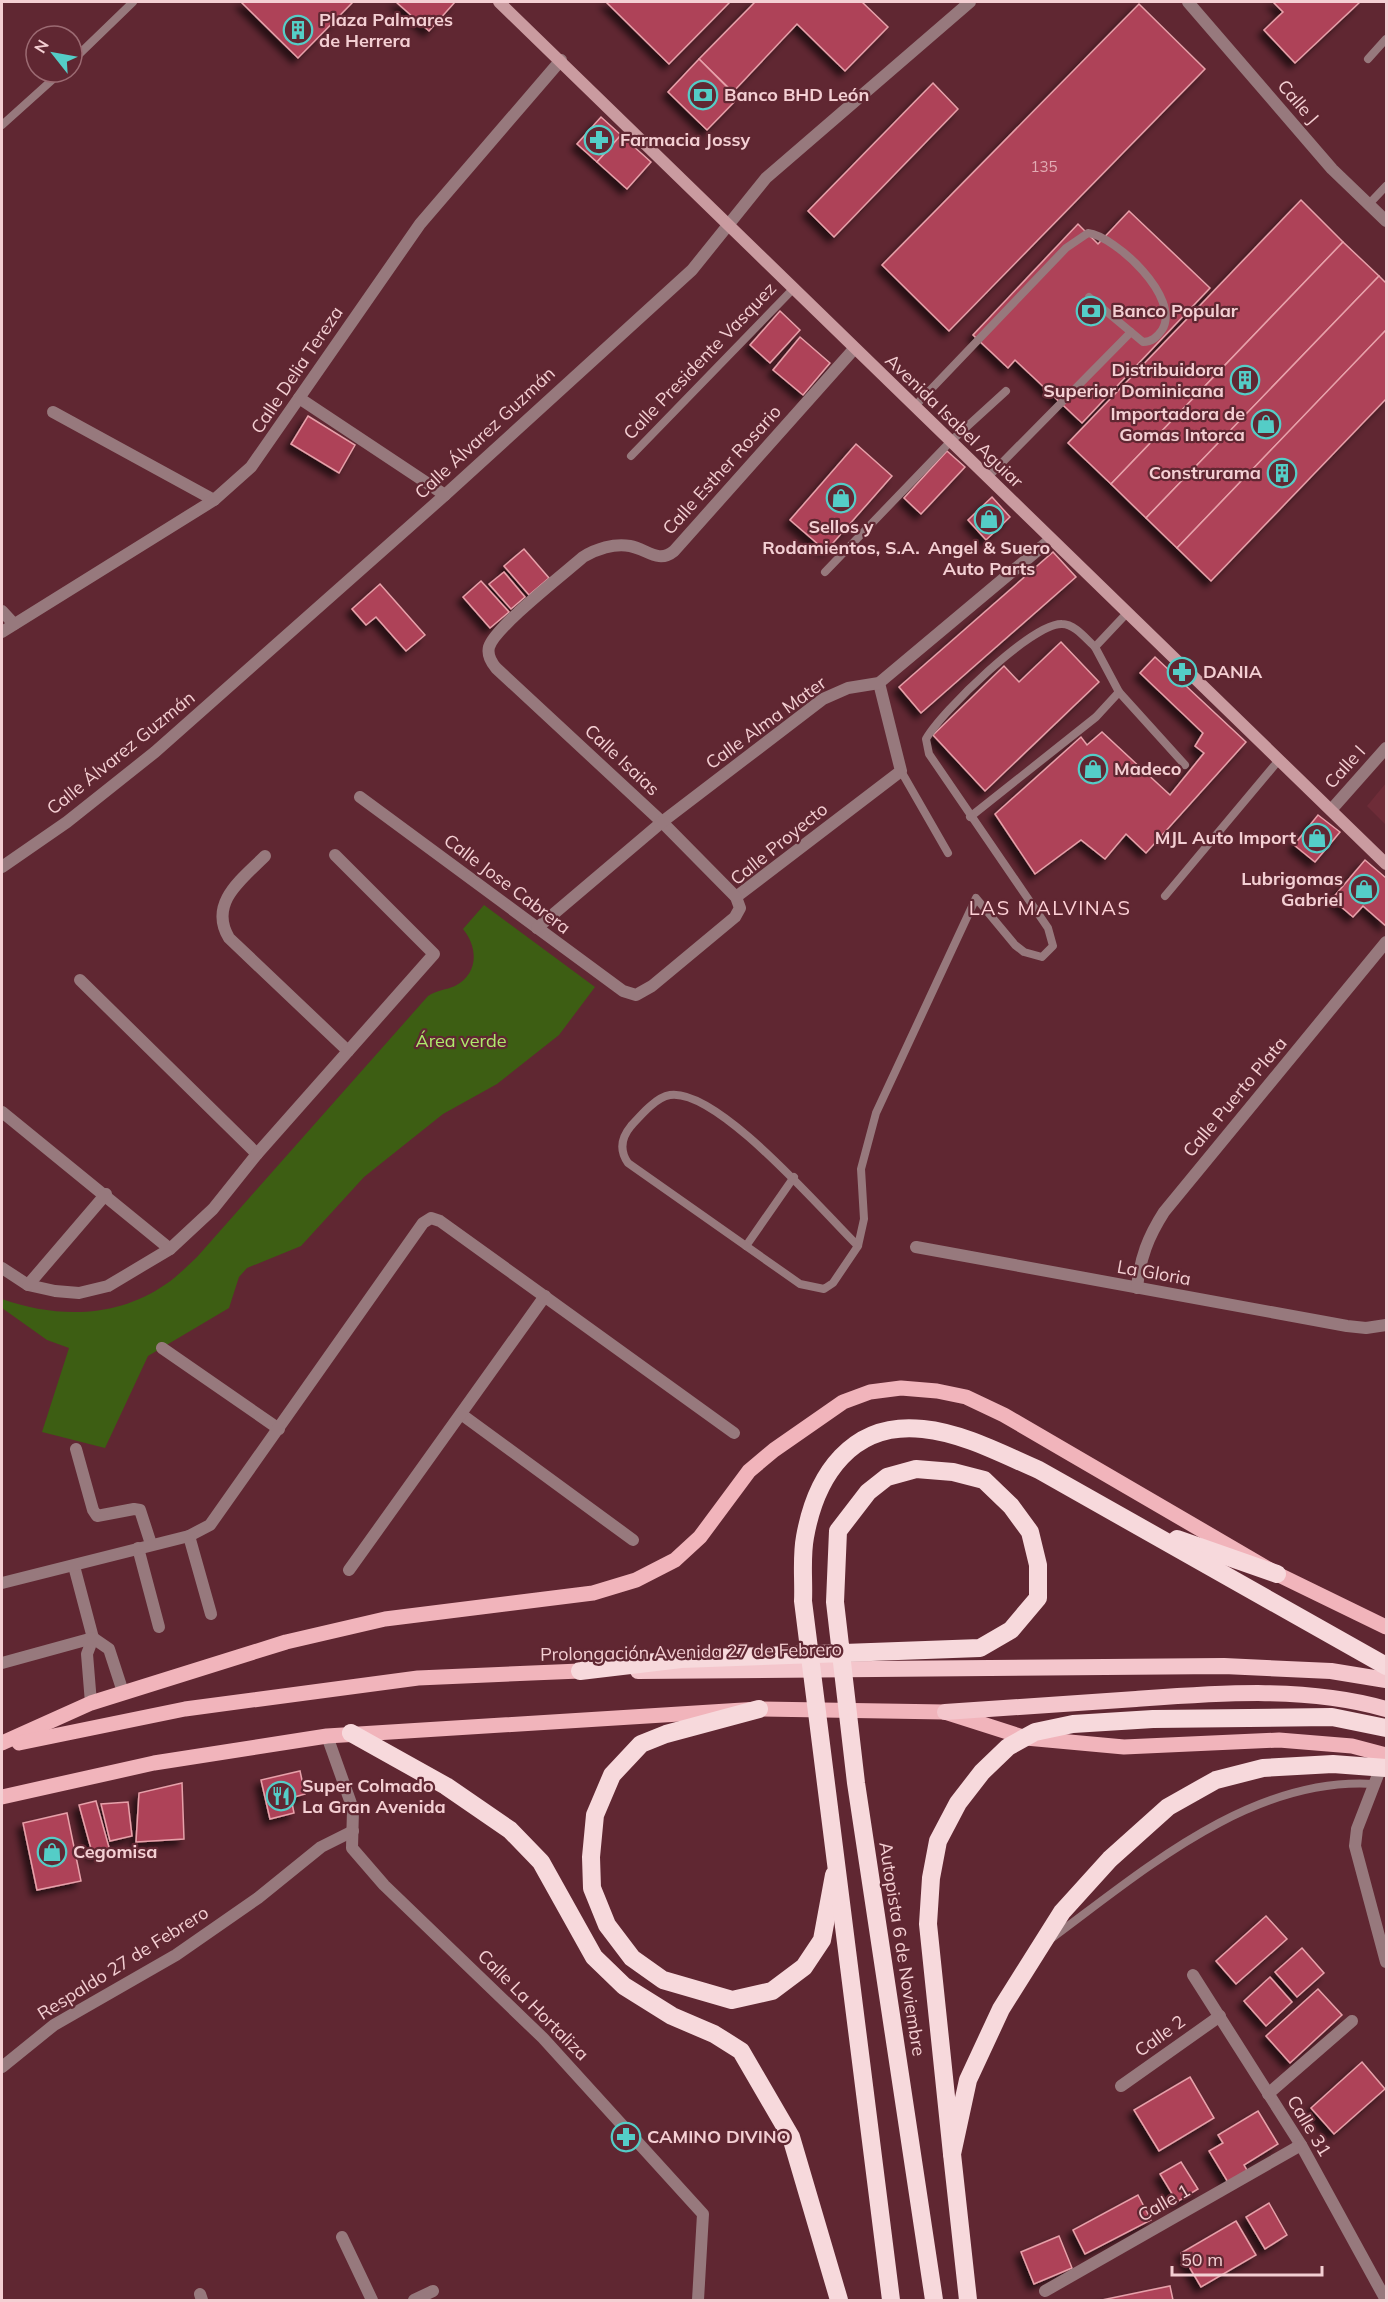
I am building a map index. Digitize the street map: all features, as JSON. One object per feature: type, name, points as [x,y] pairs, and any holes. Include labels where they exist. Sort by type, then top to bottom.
[{"type":"highway","points":[[891,2301],[827,1776],[803,1601],[805,1539],[813,1505],[827,1474],[858,1442],[889,1431],[922,1429],[980,1444],[1039,1470],[1386,1666]]},
{"type":"highway","name":"Autopista 6 de Noviembre","points":[[580,1671],[681,1659],[980,1648],[1011,1630],[1038,1598],[1038,1565],[1030,1532],[1011,1506],[984,1480],[953,1472],[916,1469],[887,1477],[868,1492],[838,1531],[835,1602],[856,1783],[934,2301]]},
{"type":"highway","points":[[1133,1524],[1277,1574]]},
{"type":"highway","name":"Prolongación Avenida 27 de Febrero","points":[[580,1671],[1224,1666],[1330,1671],[1386,1680]]},
{"type":"highway","points":[[945,1712],[1195,1695],[1268,1694],[1328,1697],[1386,1708]]},
{"type":"highway","points":[[759,1709],[666,1734],[641,1744],[612,1775],[595,1815],[591,1857],[592,1887],[607,1925],[632,1958],[663,1980],[732,2000],[772,1991],[804,1967],[822,1940],[837,1856]]},
{"type":"highway","points":[[968,2301],[928,1924],[931,1878],[938,1841],[958,1803],[982,1772],[1008,1747],[1035,1732],[1073,1724],[1332,1717],[1386,1728]]},
{"type":"highway","points":[[351,1733],[446,1786],[510,1830],[541,1862],[594,1957],[624,1986],[672,2016],[714,2034],[741,2051],[791,2137],[839,2301]]},
{"type":"highway","points":[[952,2154],[968,2080],[1001,2009],[1039,1947],[1062,1912],[1110,1859],[1168,1807],[1216,1780],[1263,1768],[1333,1764],[1382,1769]]},
{"type":"main road","name":"Avenida Isabel Aguiar","points":[[499,2],[1386,864]]},
{"type":"main road","points":[[2,1745],[91,1703],[286,1642],[384,1619],[593,1593],[636,1580],[675,1560],[700,1537],[749,1471],[803,1428],[843,1402],[870,1392],[901,1388],[937,1391],[966,1397],[1004,1415],[1277,1574],[1386,1627]]},
{"type":"main road","name":"Prolongación Avenida 27 de Febrero","points":[[2,1745],[185,1709],[406,1679],[580,1671]]},
{"type":"main road","points":[[2,1797],[154,1764],[351,1733],[759,1709],[945,1712],[1037,1739],[1124,1747],[1279,1740],[1352,1746],[1382,1769]]},
{"type":"street","name":"Calle Álvarez Guzmán","points":[[2,867],[67,822],[155,752],[445,495],[692,270],[766,178],[970,2]]},
{"type":"street","name":"Calle J","points":[[1188,2],[1332,169],[1386,221]]},
{"type":"street","name":"Calle Delia Tereza","points":[[2,632],[214,500],[252,467],[420,224],[561,60]]},
{"type":"street","name":"Calle Esther Rosario","points":[[489,648],[502,628],[593,551],[617,545],[629,546],[658,557],[669,556],[854,349]]},
{"type":"street","points":[[299,398],[445,495]]},
{"type":"street","points":[[53,412],[214,500]]},
{"type":"street","name":"Calle Alma Mater","points":[[537,928],[662,822],[823,699],[842,690],[879,683],[1051,539]]},
{"type":"street","points":[[2,611],[14,624]]},
{"type":"street","name":"Calle Isaias","points":[[489,648],[489,655],[496,668],[662,822],[736,897]]},
{"type":"street","points":[[879,683],[901,771]]},
{"type":"street","name":"Calle I","points":[[1331,810],[1386,748]]},
{"type":"street","name":"Calle Proyecto","points":[[636,995],[652,986],[735,917],[740,908],[736,897],[901,771]]},
{"type":"street","name":"Calle Jose Cabrera","points":[[360,797],[623,991],[636,995]]},
{"type":"street","points":[[2,1268],[28,1285],[55,1292],[79,1293],[108,1286],[170,1249],[213,1209],[257,1154],[434,954],[335,855]]},
{"type":"street","points":[[265,856],[228,894],[220,919],[223,929],[229,938],[348,1051]]},
{"type":"street","name":"Calle Puerto Plata","points":[[1137,1288],[1140,1260],[1149,1235],[1164,1212],[1386,942]]},
{"type":"street","points":[[80,980],[257,1154]]},
{"type":"street","points":[[2,1112],[170,1249]]},
{"type":"street","points":[[28,1285],[105,1194]]},
{"type":"street","points":[[2,1583],[189,1536],[210,1525],[423,1223],[431,1218],[440,1221],[734,1433]]},
{"type":"street","name":"La Gloria","points":[[916,1247],[1347,1326],[1366,1328],[1386,1326]]},
{"type":"street","points":[[349,1570],[545,1296]]},
{"type":"street","points":[[162,1348],[279,1429]]},
{"type":"street","points":[[461,1414],[633,1540]]},
{"type":"street","points":[[76,1449],[93,1510],[97,1516],[134,1509],[140,1510],[151,1544]]},
{"type":"street","points":[[189,1536],[211,1614]]},
{"type":"street","points":[[138,1548],[159,1627]]},
{"type":"street","points":[[74,1566],[93,1638],[87,1654],[91,1703]]},
{"type":"street","points":[[2,1663],[93,1638],[109,1649],[123,1692]]},
{"type":"street","name":"Calle La Hortaliza","points":[[327,1736],[352,1809],[352,1848],[384,1885],[543,2038],[692,2199],[703,2214],[698,2301]]},
{"type":"street","points":[[1382,1769],[1357,1829],[1355,1846],[1386,1962]]},
{"type":"street","name":"Respaldo 27 de Febrero","points":[[2,2067],[54,2025],[176,1955],[258,1898],[321,1847],[353,1831]]},
{"type":"street","name":"Calle 31","points":[[1193,1975],[1300,2145],[1386,2301]]},
{"type":"street","name":"Calle 2","points":[[1121,2086],[1220,2016]]},
{"type":"street","points":[[1268,2094],[1352,2021]]},
{"type":"street","name":"Calle 1","points":[[1045,2291],[1300,2145]]},
{"type":"street","points":[[342,2237],[372,2301]]},
{"type":"street","points":[[414,2301],[433,2291]]},
{"type":"lane","points":[[84,49],[133,2]]},
{"type":"lane","points":[[1368,59],[1386,39]]},
{"type":"lane","points":[[2,125],[48,84]]},
{"type":"lane","points":[[1369,204],[1386,186]]},
{"type":"lane","points":[[914,407],[1066,248],[1088,233],[1101,236],[1154,282],[1164,300],[1167,315],[1165,324],[1155,339],[1143,342],[1089,297]]},
{"type":"lane","name":"Calle Presidente Vasquez","points":[[630,456],[793,289]]},
{"type":"lane","points":[[987,478],[1131,332]]},
{"type":"lane","points":[[825,572],[950,442],[1006,391]]},
{"type":"lane","points":[[1095,647],[1127,613]]},
{"type":"lane","points":[[858,1246],[826,1215],[794,1177],[714,1110],[690,1096],[668,1095],[653,1104],[630,1128],[622,1142],[622,1154],[628,1163],[800,1284],[824,1289],[833,1283],[858,1246],[864,1219],[861,1169],[876,1113],[976,898],[1024,952],[1042,957],[1053,946],[1048,928],[929,754],[926,739],[930,731],[973,685],[1038,632],[1053,624],[1068,624],[1095,647],[1119,692],[1185,765]]},
{"type":"lane","points":[[970,817],[1096,717],[1119,692]]},
{"type":"lane","points":[[1165,896],[1279,760]]},
{"type":"lane","points":[[901,771],[948,853]]},
{"type":"lane","points":[[746,1246],[794,1177]]},
{"type":"lane","points":[[1039,1947],[1185,1842],[1239,1812],[1324,1784],[1346,1782],[1382,1769]]},
{"type":"shaded area","points":[[1386,783],[1386,825],[1367,806]]},
{"type":"green space","name":"Área verde","points":[[484,905],[595,987],[559,1035],[497,1084],[443,1114],[364,1177],[301,1246],[247,1268],[239,1277],[229,1308],[148,1356],[105,1448],[42,1432],[69,1348],[47,1340],[2,1308],[2,1299],[43,1310],[86,1312],[127,1304],[147,1295],[174,1278],[197,1257],[428,996],[455,986],[468,975],[474,960],[471,944],[463,929]]},
{"type":"building","name":"Plaza Palmares de Herrera","points":[[241,2],[353,2],[298,58]]},
{"type":"building","points":[[396,2],[455,2],[429,31]]},
{"type":"building","points":[[606,2],[730,2],[669,64]]},
{"type":"building","points":[[755,2],[862,2],[888,27],[845,71],[797,24],[733,92],[699,59]]},
{"type":"building","points":[[1273,2],[1360,2],[1295,63],[1264,30],[1283,12]]},
{"type":"building","points":[[1139,4],[1205,69],[949,331],[882,265]]},
{"type":"building","name":"Banco BHD León","points":[[699,59],[738,98],[707,130],[668,92]]},
{"type":"building","points":[[933,83],[958,109],[834,237],[808,211]]},
{"type":"building","name":"Farmacia Jossy","points":[[601,117],[621,135],[597,162],[577,144]]},
{"type":"building","points":[[621,135],[651,162],[627,189],[597,162]]},
{"type":"building","points":[[1301,200],[1343,242],[1111,484],[1068,443]]},
{"type":"building","name":"Banco Popular","points":[[1129,211],[1210,288],[1082,423],[1015,360],[1008,368],[973,335],[1078,224],[1098,244]]},
{"type":"building","name":"Distribuidora Superior Dominicana","points":[[1343,242],[1379,276],[1146,518],[1111,484]]},
{"type":"building","name":"Importadora de Gomas Intorca","points":[[1379,276],[1386,283],[1386,330],[1177,548],[1146,518]]},
{"type":"building","points":[[780,311],[800,330],[770,363],[750,345]]},
{"type":"building","name":"Construrama","points":[[1386,330],[1386,399],[1211,581],[1177,548]]},
{"type":"building","points":[[800,337],[830,363],[803,395],[773,370]]},
{"type":"building","points":[[308,416],[355,445],[339,473],[291,444]]},
{"type":"building","name":"Sellos y Rodamientos, S.A.","points":[[856,444],[892,476],[826,551],[790,520]]},
{"type":"building","points":[[947,451],[965,467],[921,514],[904,498]]},
{"type":"building","name":"Angel & Suero Auto Parts","points":[[992,497],[1010,517],[986,540],[968,520]]},
{"type":"building","points":[[524,549],[549,578],[529,595],[504,566]]},
{"type":"building","points":[[1053,552],[1076,577],[921,713],[899,687]]},
{"type":"building","points":[[504,572],[525,597],[511,609],[489,584]]},
{"type":"building","points":[[481,581],[509,612],[490,628],[463,597]]},
{"type":"building","points":[[380,584],[425,635],[406,651],[376,617],[366,625],[352,609]]},
{"type":"building","points":[[1061,642],[1099,682],[985,791],[933,735],[1004,666],[1019,682]]},
{"type":"building","name":"Madeco","points":[[1155,657],[1246,742],[1146,853],[1126,834],[1105,859],[1081,840],[1035,874],[995,814],[1081,737],[1087,745],[1102,732],[1170,795],[1204,753],[1195,746],[1203,733],[1140,673]]},
{"type":"building","name":"MJL Auto Import","points":[[1318,815],[1340,832],[1315,862],[1294,845]]},
{"type":"building","name":"Lubrigomas Gabriel","points":[[1365,860],[1386,878],[1386,926],[1363,906],[1353,917],[1332,899]]},
{"type":"building","name":"Super Colmado La Gran Avenida","points":[[300,1771],[305,1794],[291,1798],[294,1813],[270,1819],[261,1780]]},
{"type":"building","points":[[182,1783],[184,1839],[136,1842],[139,1793]]},
{"type":"building","points":[[96,1801],[110,1851],[93,1856],[79,1805]]},
{"type":"building","points":[[128,1802],[132,1836],[110,1841],[101,1804]]},
{"type":"building","name":"Cegomisa","points":[[67,1813],[81,1881],[37,1890],[23,1823]]},
{"type":"building","points":[[1266,1916],[1287,1939],[1236,1984],[1216,1961]]},
{"type":"building","points":[[1302,1948],[1324,1973],[1297,1997],[1275,1972]]},
{"type":"building","points":[[1270,1977],[1292,2002],[1266,2026],[1244,2001]]},
{"type":"building","points":[[1318,1989],[1342,2015],[1290,2063],[1266,2036]]},
{"type":"building","points":[[1362,2062],[1385,2089],[1334,2134],[1311,2108]]},
{"type":"building","points":[[1190,2077],[1214,2118],[1159,2151],[1134,2110]]},
{"type":"building","points":[[1258,2111],[1278,2144],[1244,2165],[1248,2172],[1229,2184],[1209,2151],[1223,2143],[1218,2135]]},
{"type":"building","points":[[1181,2162],[1198,2189],[1177,2202],[1160,2174]]},
{"type":"building","points":[[1138,2195],[1151,2220],[1085,2254],[1073,2230]]},
{"type":"building","points":[[1269,2203],[1287,2235],[1265,2249],[1246,2217]]},
{"type":"building","points":[[1236,2221],[1256,2255],[1201,2287],[1181,2253]]},
{"type":"building","points":[[1059,2236],[1072,2268],[1034,2284],[1021,2252]]},
{"type":"building","points":[[1170,2286],[1173,2300],[1102,2300]]},
{"type":"place","name":"Plaza Palmares de Herrera","points":[[298,30]]},
{"type":"place","name":"Banco BHD León","points":[[703,95]]},
{"type":"place","name":"Farmacia Jossy","points":[[599,140]]},
{"type":"place","name":"Banco Popular","points":[[1091,311]]},
{"type":"place","name":"Distribuidora Superior Dominicana","points":[[1245,380]]},
{"type":"place","name":"Importadora de Gomas Intorca","points":[[1266,424]]},
{"type":"place","name":"Construrama","points":[[1282,473]]},
{"type":"place","name":"Sellos y Rodamientos, S.A.","points":[[841,498]]},
{"type":"place","name":"Angel & Suero Auto Parts","points":[[989,519]]},
{"type":"place","name":"DANIA","points":[[1182,672]]},
{"type":"place","name":"Madeco","points":[[1093,769]]},
{"type":"place","name":"MJL Auto Import","points":[[1317,838]]},
{"type":"place","name":"Lubrigomas Gabriel","points":[[1364,889]]},
{"type":"place","name":"Super Colmado La Gran Avenida","points":[[281,1796]]},
{"type":"place","name":"Cegomisa","points":[[52,1852]]},
{"type":"place","name":"CAMINO DIVINO","points":[[626,2137]]},
{"type":"district","name":"LAS MALVINAS","points":[[1050,908]]}]
